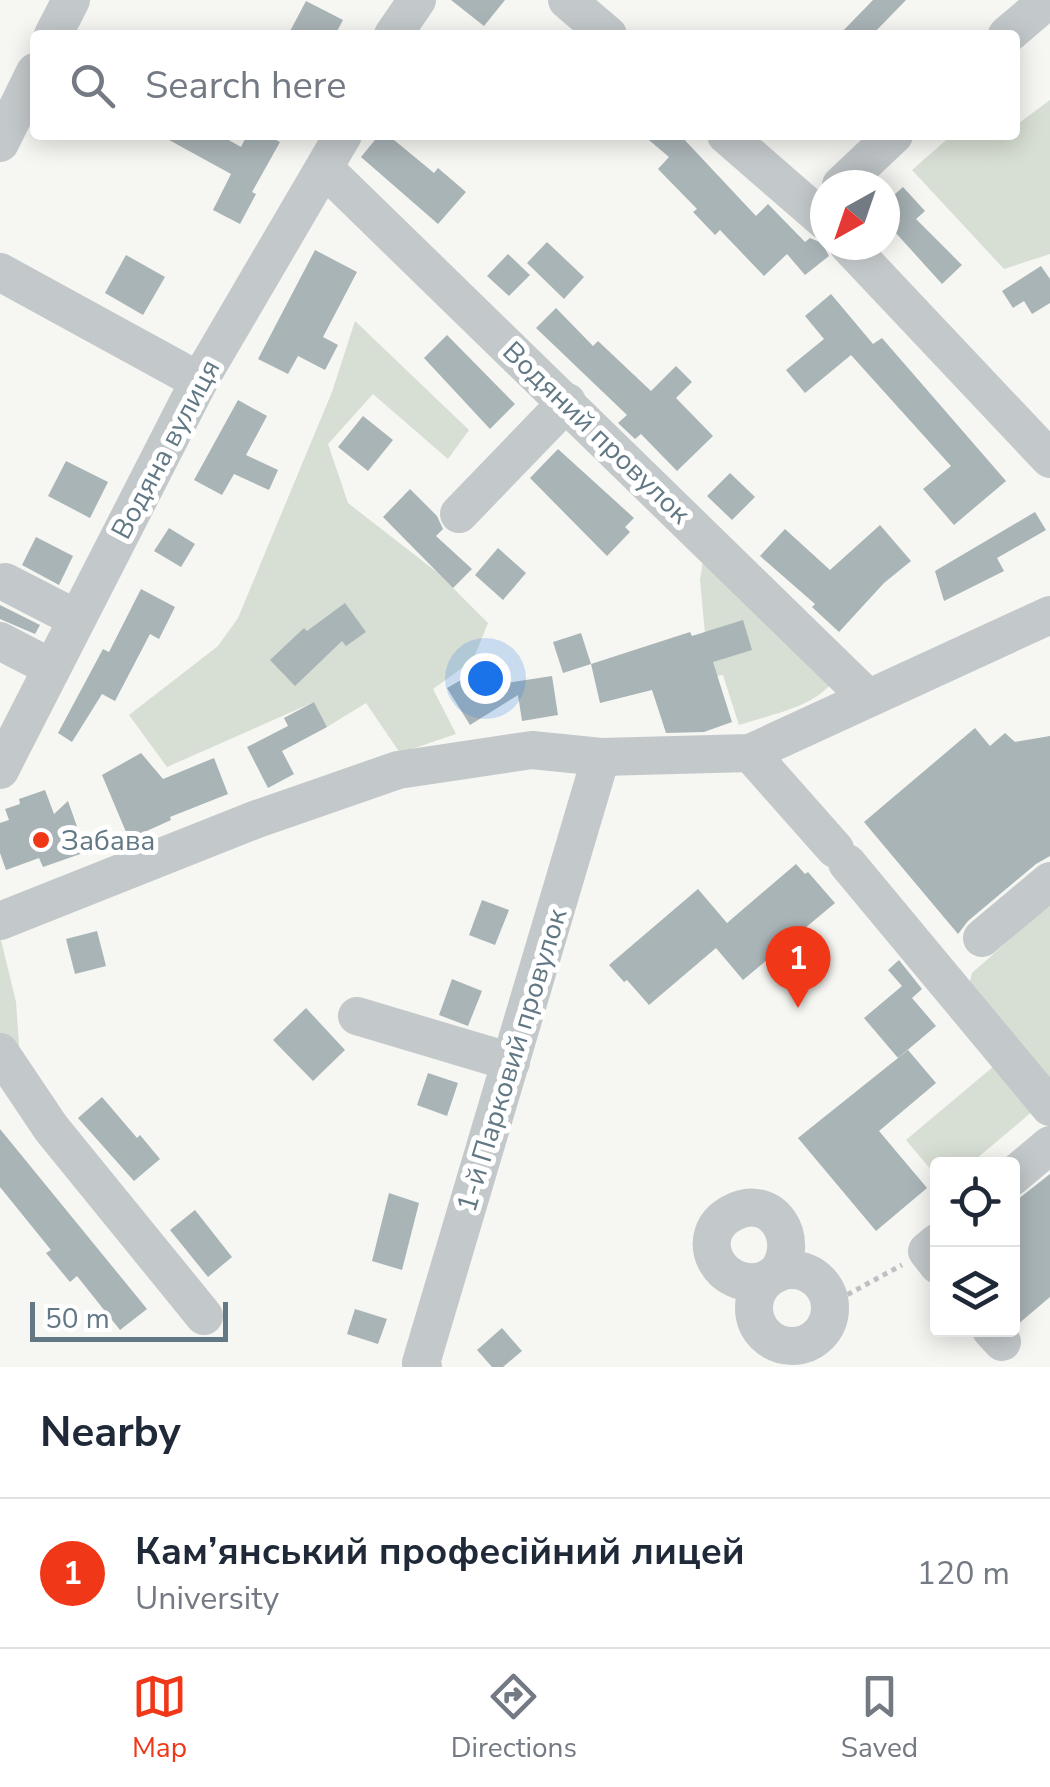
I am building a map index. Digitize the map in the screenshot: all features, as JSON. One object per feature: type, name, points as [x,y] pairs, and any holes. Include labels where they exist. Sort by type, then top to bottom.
[{"type":"street","points":[[56,30],[71,0]]},
{"type":"street","points":[[396,30],[417,0]]},
{"type":"street","points":[[567,0],[602,30]]},
{"type":"street","points":[[1013,30],[1048,0]]},
{"type":"street","points":[[0,144],[30,82]]},
{"type":"street","name":"Водяна вулиця","points":[[0,770],[199,381],[340,140]]},
{"type":"street","points":[[733,140],[810,193]]},
{"type":"street","points":[[860,170],[889,140]]},
{"type":"street","name":"Водяний провулок","points":[[325,170],[867,697]]},
{"type":"street","points":[[862,260],[1050,458]]},
{"type":"street","points":[[0,272],[199,381]]},
{"type":"street","points":[[459,514],[567,402]]},
{"type":"street","points":[[5,582],[77,619]]},
{"type":"street","points":[[0,920],[257,819],[398,770],[532,750],[601,757],[750,753],[1050,615]]},
{"type":"street","points":[[0,641],[52,668]]},
{"type":"street","points":[[750,753],[1050,1107]]},
{"type":"street","name":"1-й Парковий провулок","points":[[422,1365],[601,757]]},
{"type":"street","points":[[982,938],[1050,880]]},
{"type":"street","points":[[358,1016],[511,1062]]},
{"type":"street","points":[[0,1052],[51,1128],[204,1316]]},
{"type":"street","points":[[1020,1170],[1050,1145]]},
{"type":"street","points":[[800,1271],[827,1292],[830,1304],[826,1327],[808,1343],[785,1346],[774,1342],[754,1313],[759,1290],[771,1277],[800,1271]]},
{"type":"path","points":[[830,1304],[930,1255]]},
{"type":"shaded area","points":[[1050,100],[1050,254],[1004,269],[912,170],[946,140],[1020,140],[1020,122]]},
{"type":"shaded area","points":[[355,321],[469,430],[448,459],[373,394],[328,444],[348,503],[438,573],[488,623],[473,660],[433,689],[456,734],[400,753],[366,703],[327,727],[314,702],[167,767],[129,715],[218,646],[238,618],[332,392]]},
{"type":"shaded area","points":[[705,548],[836,677],[818,696],[739,725],[723,675],[709,677],[700,580]]},
{"type":"shaded area","points":[[1050,904],[1050,1090],[969,985],[972,973]]},
{"type":"shaded area","points":[[0,936],[16,1002],[21,1074],[0,1042]]},
{"type":"shaded area","points":[[1000,1061],[1039,1106],[978,1157],[930,1157],[930,1169],[906,1140]]},
{"type":"building","points":[[451,0],[505,0],[484,26]]},
{"type":"building","points":[[873,0],[906,0],[877,30],[844,30]]},
{"type":"building","points":[[306,1],[343,20],[338,30],[291,30]]},
{"type":"building","points":[[169,140],[229,140],[241,147],[244,140],[280,142],[252,192],[256,194],[240,224],[213,210],[231,174]]},
{"type":"building","points":[[375,140],[394,140],[434,173],[438,168],[466,192],[438,224],[361,157]]},
{"type":"building","points":[[649,140],[685,140],[756,216],[768,204],[805,242],[810,238],[810,260],[824,260],[805,275],[787,254],[764,276],[720,230],[715,235],[693,212],[697,209],[658,169],[669,157]]},
{"type":"building","points":[[903,187],[925,211],[916,219],[962,265],[942,284],[900,238]]},
{"type":"building","points":[[547,242],[584,277],[564,299],[527,263]]},
{"type":"building","points":[[315,250],[357,272],[323,337],[338,345],[325,370],[298,356],[288,374],[258,359]]},
{"type":"building","points":[[508,254],[530,275],[509,296],[487,276]]},
{"type":"building","points":[[126,255],[165,277],[143,315],[105,293]]},
{"type":"building","points":[[1041,266],[1050,279],[1050,303],[1032,314],[1024,301],[1013,308],[1002,291]]},
{"type":"building","points":[[831,294],[873,344],[882,338],[1006,481],[954,525],[923,489],[951,466],[851,355],[805,393],[786,370],[824,339],[805,316]]},
{"type":"building","points":[[556,308],[593,346],[598,341],[651,391],[676,366],[692,382],[676,398],[713,436],[677,471],[641,434],[635,439],[618,423],[627,415],[536,328]]},
{"type":"building","points":[[447,335],[515,404],[490,429],[424,358]]},
{"type":"building","points":[[238,400],[267,416],[246,455],[278,470],[269,490],[234,474],[222,495],[194,480]]},
{"type":"building","points":[[363,416],[393,440],[368,471],[338,447]]},
{"type":"building","points":[[558,449],[634,518],[625,527],[630,532],[607,556],[530,478]]},
{"type":"building","points":[[66,461],[108,482],[90,518],[48,496]]},
{"type":"building","points":[[730,473],[755,497],[732,520],[707,496]]},
{"type":"building","points":[[410,489],[437,516],[443,529],[436,536],[472,569],[453,588],[383,517]]},
{"type":"building","points":[[1035,512],[1046,530],[997,558],[1004,571],[944,601],[935,571]]},
{"type":"building","points":[[880,525],[911,561],[884,583],[839,632],[812,607],[815,604],[760,556],[785,529],[830,570]]},
{"type":"building","points":[[169,528],[195,544],[181,567],[154,551]]},
{"type":"building","points":[[36,537],[73,556],[59,585],[22,565]]},
{"type":"building","points":[[498,548],[526,573],[503,600],[475,575]]},
{"type":"building","points":[[141,589],[175,607],[159,639],[150,634],[115,701],[102,694],[72,742],[58,733],[103,649],[109,652]]},
{"type":"building","points":[[345,603],[366,632],[346,646],[342,641],[295,686],[270,660],[304,628],[307,631]]},
{"type":"building","points":[[0,605],[40,625],[35,634],[0,619]]},
{"type":"building","points":[[743,620],[752,650],[713,662],[732,722],[704,732],[666,733],[652,690],[600,703],[591,664],[690,632],[692,636]]},
{"type":"building","points":[[581,633],[591,664],[563,673],[553,642]]},
{"type":"building","points":[[477,671],[486,686],[552,676],[558,715],[522,721],[518,695],[470,725],[447,688]]},
{"type":"building","points":[[314,702],[327,727],[282,751],[294,774],[268,788],[247,747],[288,726],[284,718]]},
{"type":"building","points":[[975,728],[990,746],[1005,733],[1015,742],[1050,736],[1050,856],[968,921],[958,934],[864,822]]},
{"type":"building","points":[[141,753],[163,779],[214,758],[228,794],[170,817],[171,820],[129,839],[102,775]]},
{"type":"building","name":"Забава","points":[[45,790],[54,814],[68,801],[86,852],[43,867],[39,858],[6,870],[0,853],[0,823],[9,820],[5,809],[20,804],[19,799]]},
{"type":"building","points":[[796,864],[835,903],[743,980],[716,948],[649,1005],[609,965],[698,889],[727,923]]},
{"type":"building","points":[[482,900],[509,910],[495,945],[469,935]]},
{"type":"building","points":[[97,931],[106,966],[75,974],[66,939]]},
{"type":"building","points":[[899,960],[922,989],[912,998],[936,1026],[898,1058],[864,1018],[902,986],[888,970]]},
{"type":"building","points":[[452,979],[482,991],[468,1026],[439,1015]]},
{"type":"building","points":[[306,1008],[345,1050],[313,1081],[273,1040]]},
{"type":"building","points":[[908,1050],[936,1083],[879,1131],[927,1188],[876,1231],[798,1138]]},
{"type":"building","points":[[428,1073],[458,1083],[447,1116],[417,1105]]},
{"type":"building","points":[[102,1097],[160,1159],[134,1181],[78,1118]]},
{"type":"building","points":[[0,1129],[147,1309],[120,1330],[77,1276],[70,1282],[46,1253],[51,1250],[0,1187]]},
{"type":"building","points":[[1050,1174],[1050,1297],[1020,1322],[1020,1247],[1020,1198]]},
{"type":"building","points":[[389,1193],[419,1203],[402,1270],[372,1261]]},
{"type":"building","points":[[195,1210],[232,1257],[208,1277],[170,1230]]},
{"type":"building","points":[[355,1309],[387,1319],[378,1344],[347,1334]]},
{"type":"building","points":[[502,1328],[522,1351],[503,1367],[492,1367],[477,1350]]},
{"type":"place","name":"Забава","points":[[41,840]]},
{"type":"place","name":"Кам’янський професійний лицей","points":[[798,1008]]}]
